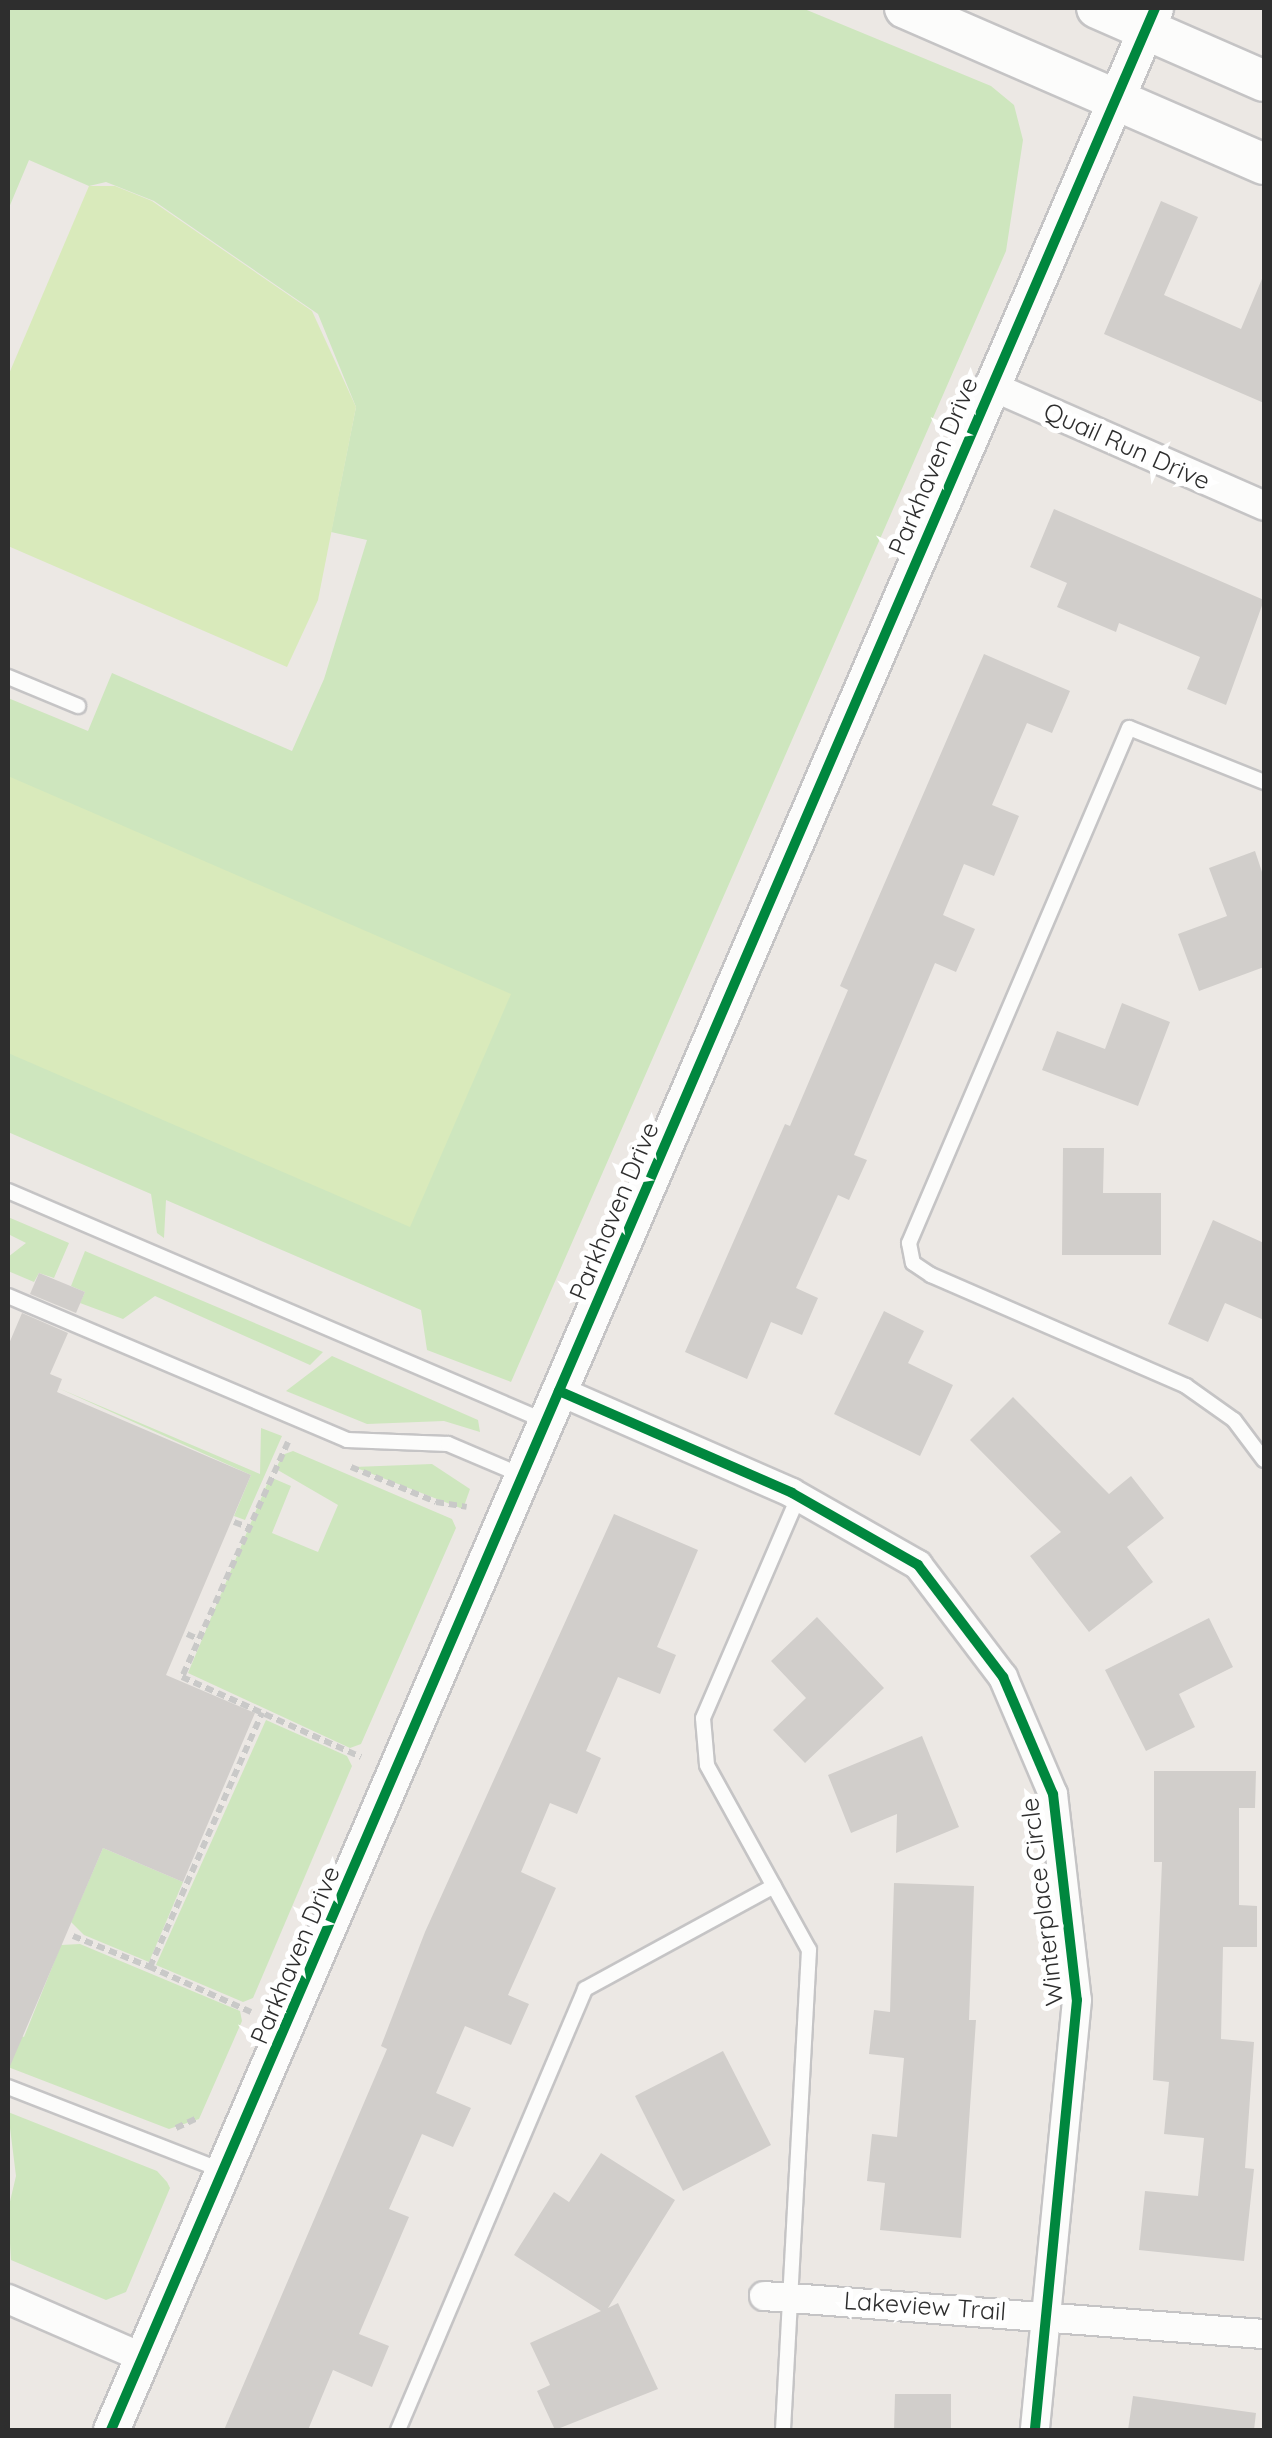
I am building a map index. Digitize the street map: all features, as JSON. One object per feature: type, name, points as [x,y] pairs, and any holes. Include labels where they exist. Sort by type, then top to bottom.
[{"type":"main road","points":[[905,8],[1264,164]]},
{"type":"main road","points":[[1097,8],[1150,18],[1264,80]]},
{"type":"street","name":"Parkhaven Drive","points":[[112,2430],[1150,18]]},
{"type":"street","name":"Quail Run Drive","points":[[989,386],[1264,506]]},
{"type":"street","name":"Winterplace Circle","points":[[552,1406],[798,1497],[918,1565],[1004,1677],[1053,1794],[1078,2000],[1035,2430]]},
{"type":"street","name":"Lakeview Trail","points":[[764,2296],[1044,2314],[1264,2334]]},
{"type":"street","points":[[8,2299],[144,2358]]},
{"type":"lane","points":[[8,677],[78,706]]},
{"type":"lane","points":[[1264,782],[1129,728],[909,1243],[913,1263],[931,1275],[1186,1386],[1234,1420],[1264,1460]]},
{"type":"lane","points":[[8,1192],[552,1406]]},
{"type":"lane","points":[[8,1296],[347,1440],[448,1444],[523,1476]]},
{"type":"lane","points":[[783,2430],[812,1980],[810,1950],[707,1766],[703,1718],[798,1497]]},
{"type":"lane","points":[[398,2430],[585,1989],[774,1886]]},
{"type":"lane","points":[[8,2087],[224,2171]]},
{"type":"path","points":[[302,1447],[285,1440],[182,1677],[361,1758]]},
{"type":"path","points":[[336,1461],[436,1502],[468,1507]]},
{"type":"path","points":[[234,1522],[248,1528]]},
{"type":"path","points":[[186,1634],[198,1639]]},
{"type":"path","points":[[150,1967],[262,1713]]},
{"type":"path","points":[[73,1936],[251,2012]]},
{"type":"green space","points":[[8,8],[802,8],[991,86],[1014,105],[1023,140],[1006,251],[511,1382],[427,1350],[421,1310],[166,1200],[164,1238],[157,1233],[151,1194],[8,1132],[8,698],[88,731],[112,673],[292,751],[324,679],[367,540],[331,532],[356,407],[318,314],[154,201],[106,182],[89,186],[29,160],[8,210]]},
{"type":"green space","points":[[89,186],[115,186],[152,201],[312,311],[356,407],[318,600],[287,667],[8,546],[8,376]]},
{"type":"green space","points":[[8,776],[511,994],[410,1227],[8,1053]]},
{"type":"green space","points":[[8,1217],[69,1243],[54,1278],[39,1273],[34,1282],[8,1271],[8,1257],[26,1243],[8,1234]]},
{"type":"green space","points":[[85,1251],[323,1352],[310,1365],[155,1296],[123,1319],[80,1303],[85,1292],[71,1286]]},
{"type":"green space","points":[[332,1356],[478,1420],[480,1432],[444,1421],[367,1424],[286,1391]]},
{"type":"green space","points":[[58,1388],[260,1474],[261,1428],[282,1436],[245,1520],[234,1516],[251,1475]]},
{"type":"green space","points":[[293,1451],[452,1519],[456,1528],[361,1744],[350,1748],[188,1673],[270,1477],[291,1486],[272,1533],[318,1552],[338,1505],[276,1469],[282,1455]]},
{"type":"green space","points":[[432,1464],[470,1489],[463,1509],[354,1467]]},
{"type":"green space","points":[[266,1720],[347,1756],[352,1766],[253,1998],[243,2002],[156,1965]]},
{"type":"green space","points":[[103,1848],[183,1882],[149,1962],[84,1935],[71,1922]]},
{"type":"green space","points":[[80,1944],[240,2011],[242,2021],[199,2119],[169,2129],[8,2067],[8,2031],[24,2037],[61,1945]]},
{"type":"green space","points":[[8,2112],[157,2171],[167,2182],[170,2188],[126,2292],[106,2300],[11,2260],[8,2210],[16,2176]]},
{"type":"building","points":[[1161,201],[1198,217],[1164,295],[1241,329],[1264,274],[1264,403],[1104,334]]},
{"type":"building","points":[[1054,509],[1264,600],[1226,705],[1187,689],[1200,657],[1119,623],[1116,632],[1057,607],[1067,583],[1030,567]]},
{"type":"building","points":[[984,654],[1070,691],[1052,733],[1027,723],[992,805],[1019,816],[994,876],[964,864],[943,915],[975,929],[956,972],[935,963],[854,1155],[867,1160],[849,1200],[838,1195],[796,1288],[818,1298],[802,1335],[771,1322],[747,1379],[685,1352],[785,1124],[790,1126],[848,990],[840,986]]},
{"type":"building","points":[[1255,851],[1264,878],[1264,967],[1199,991],[1178,934],[1227,916],[1209,868]]},
{"type":"building","points":[[1122,1003],[1170,1022],[1138,1106],[1042,1070],[1057,1031],[1105,1049]]},
{"type":"building","points":[[1063,1148],[1104,1148],[1103,1193],[1161,1193],[1161,1255],[1062,1255]]},
{"type":"building","points":[[1213,1220],[1264,1243],[1264,1320],[1225,1303],[1208,1342],[1168,1324]]},
{"type":"building","points":[[39,1273],[85,1292],[76,1313],[30,1294]]},
{"type":"building","points":[[884,1311],[924,1331],[908,1363],[953,1385],[920,1456],[834,1414]]},
{"type":"building","points":[[22,1313],[68,1333],[50,1374],[62,1379],[57,1392],[251,1475],[166,1675],[255,1713],[183,1882],[103,1848],[8,2071],[8,1346]]},
{"type":"building","points":[[1013,1397],[1109,1494],[1131,1476],[1164,1518],[1127,1547],[1153,1582],[1089,1632],[1030,1556],[1061,1532],[970,1440]]},
{"type":"building","points":[[614,1514],[698,1550],[657,1647],[676,1655],[660,1694],[618,1677],[586,1751],[601,1758],[577,1814],[550,1803],[521,1872],[556,1888],[508,1995],[529,2004],[511,2045],[465,2026],[436,2093],[471,2108],[453,2147],[422,2134],[389,2209],[409,2217],[359,2334],[389,2346],[372,2387],[333,2370],[308,2430],[224,2430],[387,2049],[381,2046],[425,1932]]},
{"type":"building","points":[[817,1617],[884,1688],[805,1763],[773,1730],[806,1698],[771,1661]]},
{"type":"building","points":[[1209,1618],[1233,1667],[1179,1694],[1195,1727],[1146,1751],[1105,1670]]},
{"type":"building","points":[[922,1736],[959,1827],[896,1853],[897,1814],[851,1833],[828,1775]]},
{"type":"building","points":[[1154,1771],[1256,1771],[1255,1808],[1239,1808],[1239,1905],[1257,1906],[1257,1947],[1223,1947],[1221,2039],[1254,2042],[1245,2168],[1254,2169],[1244,2261],[1139,2250],[1145,2191],[1198,2196],[1204,2138],[1164,2134],[1169,2082],[1153,2080],[1162,1862],[1154,1862]]},
{"type":"building","points":[[894,1883],[974,1886],[969,2020],[976,2020],[961,2238],[880,2230],[885,2183],[867,2181],[872,2134],[897,2137],[904,2058],[869,2054],[874,2010],[890,2012]]},
{"type":"building","points":[[723,2051],[771,2145],[683,2191],[635,2096]]},
{"type":"building","points":[[601,2153],[675,2200],[608,2308],[618,2303],[658,2389],[555,2430],[537,2391],[550,2385],[530,2343],[601,2311],[514,2255],[554,2192],[569,2202]]},
{"type":"building","points":[[895,2394],[951,2394],[951,2430],[894,2430]]},
{"type":"building","points":[[1133,2396],[1256,2413],[1254,2430],[1128,2430]]},
{"type":"cycle path","points":[[111,2430],[1155,8]]},
{"type":"cycle path","points":[[559,1391],[792,1493],[918,1565],[1003,1677],[1053,1794],[1077,2000],[1035,2430]]}]
